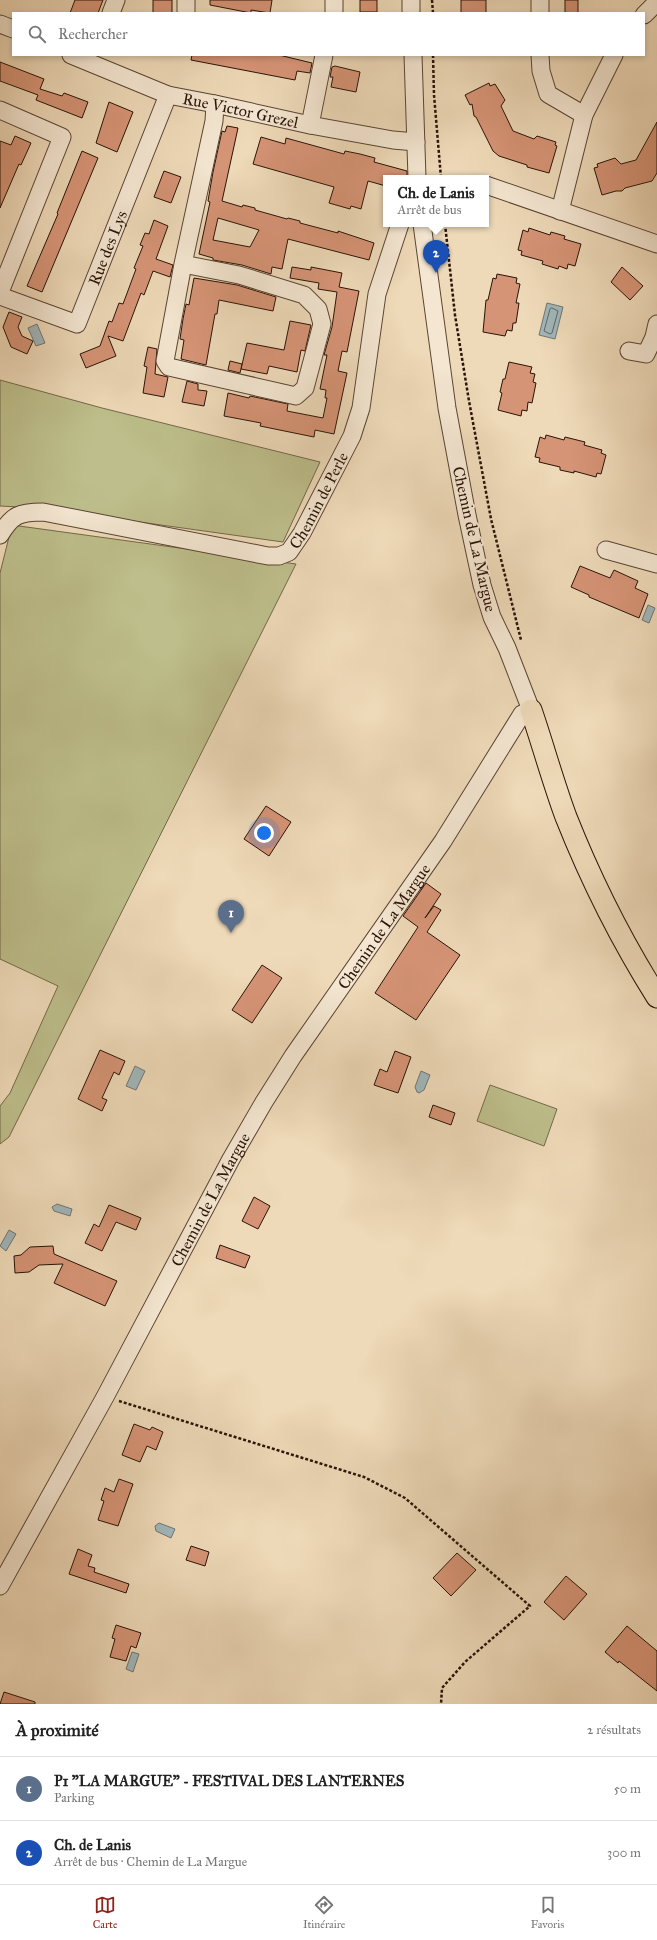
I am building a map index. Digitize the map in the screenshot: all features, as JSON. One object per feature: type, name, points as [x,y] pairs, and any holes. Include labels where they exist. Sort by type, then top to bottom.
[{"type":"main road","points":[[532,710],[566,816],[598,890],[632,957],[657,997]]},
{"type":"street","points":[[111,12],[116,0]]},
{"type":"street","points":[[186,0],[186,12]]},
{"type":"street","points":[[334,0],[334,12]]},
{"type":"street","points":[[411,0],[411,12]]},
{"type":"street","points":[[540,0],[540,12]]},
{"type":"street","points":[[645,14],[657,2]]},
{"type":"street","points":[[0,24],[12,29]]},
{"type":"street","name":"Rue Victor Grezel","points":[[76,56],[91,59],[168,95],[310,125],[393,140],[416,142]]},
{"type":"street","points":[[310,125],[324,56]]},
{"type":"street","points":[[413,56],[417,175]]},
{"type":"street","points":[[540,56],[541,71],[548,94],[584,115]]},
{"type":"street","points":[[560,211],[584,115],[614,56]]},
{"type":"street","name":"Rue des Lys","points":[[0,296],[77,324],[168,95]]},
{"type":"street","points":[[183,264],[239,275],[304,295],[318,309],[322,324],[304,388],[296,396],[169,367],[165,361],[183,264],[214,121],[216,104]]},
{"type":"street","points":[[0,110],[62,137],[0,292]]},
{"type":"street","points":[[489,186],[657,244]]},
{"type":"street","name":"Chemin de Perle","points":[[0,535],[8,522],[17,515],[27,512],[43,512],[268,556],[279,556],[289,552],[302,533],[352,436],[361,408],[377,294],[399,227]]},
{"type":"street","name":"Chemin de La Margue","points":[[0,1586],[105,1397],[202,1214],[264,1102],[293,1056],[443,841],[522,714],[532,710],[507,648],[492,618],[482,585],[447,408],[422,227]]},
{"type":"street","points":[[629,351],[646,354],[654,337],[657,324]]},
{"type":"street","points":[[606,550],[657,564]]},
{"type":"path","points":[[432,0],[432,12]]},
{"type":"path","points":[[433,56],[434,95],[441,175]]},
{"type":"path","points":[[445,227],[453,301],[469,401],[494,532],[521,642]]},
{"type":"path","points":[[105,1397],[364,1477],[405,1498],[530,1606],[465,1662],[442,1688],[441,1704]]},
{"type":"green space","points":[[0,380],[102,408],[320,462],[283,542],[39,508],[0,506]]},
{"type":"green space","points":[[12,525],[296,564],[9,1137],[0,1144],[0,1106],[10,1093],[58,986],[0,959],[0,573]]},
{"type":"green space","points":[[490,1085],[557,1109],[544,1146],[477,1121]]},
{"type":"water","points":[[547,303],[563,307],[555,339],[539,335]]},
{"type":"water","points":[[37,324],[45,343],[36,346],[28,328]]},
{"type":"water","points":[[648,605],[655,608],[649,623],[642,620]]},
{"type":"water","points":[[135,1066],[145,1071],[136,1090],[126,1086]]},
{"type":"water","points":[[421,1071],[430,1075],[424,1090],[419,1093],[415,1087]]},
{"type":"water","points":[[57,1204],[72,1209],[70,1216],[54,1211],[52,1207]]},
{"type":"water","points":[[9,1230],[16,1234],[6,1251],[0,1246]]},
{"type":"water","points":[[159,1523],[175,1529],[171,1538],[156,1531],[155,1526]]},
{"type":"water","points":[[132,1652],[139,1654],[133,1672],[126,1669]]},
{"type":"building","points":[[75,0],[103,0],[98,12],[70,12]]},
{"type":"building","points":[[153,0],[172,0],[172,12],[153,12]]},
{"type":"building","points":[[210,0],[272,0],[270,12],[251,10],[251,12],[246,12],[210,5]]},
{"type":"building","points":[[360,0],[377,0],[377,12],[360,12]]},
{"type":"building","points":[[461,0],[486,0],[486,12],[461,12]]},
{"type":"building","points":[[565,0],[578,0],[578,12],[565,12]]},
{"type":"building","points":[[192,56],[283,56],[312,63],[310,73],[297,71],[295,80],[191,60]]},
{"type":"building","points":[[0,62],[44,79],[40,89],[62,96],[64,93],[88,102],[82,118],[36,100],[38,95],[0,81]]},
{"type":"building","points":[[335,66],[360,72],[356,92],[331,87],[333,77],[330,77],[332,67]]},
{"type":"building","points":[[489,83],[490,86],[495,84],[505,100],[501,106],[513,131],[534,139],[537,136],[556,142],[555,145],[557,146],[549,173],[527,167],[527,165],[499,156],[493,151],[476,117],[474,116],[472,104],[470,105],[465,95]]},
{"type":"building","points":[[109,102],[133,112],[117,152],[96,143]]},
{"type":"building","points":[[657,122],[657,173],[652,181],[625,188],[622,191],[602,195],[594,168],[598,167],[597,164],[615,158],[621,164],[636,160]]},
{"type":"building","points":[[227,126],[238,128],[222,201],[242,207],[243,205],[255,208],[255,210],[300,221],[300,223],[338,233],[338,231],[374,243],[369,260],[288,239],[282,269],[272,267],[271,274],[242,265],[213,260],[213,258],[199,254],[210,202],[208,201],[213,172],[222,131],[225,132]],"holes":[[[218,218],[259,230],[250,247],[213,240]]]},
{"type":"building","points":[[15,136],[31,143],[21,165],[19,164],[0,208],[0,141],[11,145]]},
{"type":"building","points":[[261,137],[285,144],[286,138],[344,154],[345,151],[375,158],[374,162],[407,171],[407,175],[383,175],[383,185],[368,181],[361,209],[351,206],[350,209],[329,203],[334,187],[253,164]]},
{"type":"building","points":[[82,151],[98,158],[42,292],[27,286],[58,214],[57,213]]},
{"type":"building","points":[[164,171],[181,177],[171,203],[154,197]]},
{"type":"building","points":[[154,220],[168,226],[156,259],[173,265],[170,277],[153,271],[144,295],[141,293],[123,341],[108,336],[116,356],[86,368],[80,354],[100,346],[109,321],[112,322],[119,303],[123,304],[136,269],[134,268],[143,246],[140,245],[145,233],[149,234]]},
{"type":"building","points":[[529,228],[550,235],[551,232],[565,236],[564,239],[581,244],[575,266],[568,264],[567,269],[559,266],[558,269],[542,264],[543,261],[521,255],[522,251],[518,250],[523,230],[528,232]]},
{"type":"building","points":[[292,267],[311,270],[311,267],[342,273],[339,287],[359,291],[347,352],[342,351],[338,371],[347,373],[334,434],[315,430],[314,437],[260,426],[261,423],[224,416],[228,393],[288,404],[287,411],[323,418],[327,398],[325,398],[326,390],[320,389],[327,355],[324,355],[332,327],[337,292],[318,289],[319,283],[290,278]]},
{"type":"building","points":[[622,267],[643,286],[630,300],[611,282]]},
{"type":"building","points":[[497,274],[517,278],[516,283],[520,284],[516,303],[519,303],[516,323],[513,323],[512,331],[507,330],[505,336],[483,332],[486,300],[488,300],[493,278],[496,279]]},
{"type":"building","points":[[194,278],[237,285],[276,297],[273,311],[219,300],[206,365],[181,359],[184,340],[180,339],[183,319],[186,304],[189,305]]},
{"type":"building","points":[[9,312],[22,317],[18,327],[22,336],[33,341],[27,354],[11,347],[3,327]]},
{"type":"building","points":[[290,321],[311,325],[305,351],[301,350],[297,372],[269,366],[267,374],[241,369],[247,343],[284,350]]},
{"type":"building","points":[[148,347],[157,349],[155,374],[168,377],[164,397],[143,393],[147,367],[144,366]]},
{"type":"building","points":[[230,361],[242,364],[240,373],[228,370]]},
{"type":"building","points":[[509,362],[532,367],[530,373],[535,374],[533,382],[536,383],[532,403],[528,402],[527,411],[522,410],[521,416],[498,410],[502,393],[500,392]]},
{"type":"building","points":[[187,381],[198,384],[198,390],[207,391],[204,406],[182,402]]},
{"type":"building","points":[[546,435],[564,440],[565,437],[585,442],[584,445],[602,450],[601,453],[606,455],[601,474],[597,473],[596,477],[574,471],[574,473],[560,470],[560,467],[539,462],[540,458],[535,457],[540,437],[545,439]]},
{"type":"building","points":[[580,566],[610,578],[614,570],[638,581],[635,588],[648,594],[639,618],[589,597],[589,595],[571,587]]},
{"type":"building","points":[[266,806],[291,822],[269,856],[244,839]]},
{"type":"building","points":[[426,883],[441,894],[425,918],[434,906],[441,910],[427,932],[460,955],[416,1020],[375,993],[418,927],[403,916]]},
{"type":"building","points":[[262,965],[282,978],[252,1023],[232,1010]]},
{"type":"building","points":[[100,1050],[125,1061],[119,1075],[114,1072],[102,1098],[107,1100],[102,1111],[78,1099]]},
{"type":"building","points":[[395,1051],[411,1057],[398,1093],[374,1085],[380,1069],[387,1072]]},
{"type":"building","points":[[433,1105],[455,1113],[451,1125],[429,1117]]},
{"type":"building","points":[[254,1197],[270,1206],[258,1229],[242,1221]]},
{"type":"building","points":[[109,1205],[141,1218],[136,1230],[116,1222],[102,1251],[85,1243],[94,1224],[99,1227]]},
{"type":"building","points":[[220,1245],[250,1256],[245,1268],[216,1258]]},
{"type":"building","points":[[53,1246],[54,1254],[117,1281],[105,1306],[54,1283],[63,1264],[39,1265],[29,1272],[15,1273],[14,1256],[21,1255],[30,1247]]},
{"type":"building","points":[[134,1424],[150,1430],[152,1427],[163,1432],[156,1450],[147,1446],[140,1462],[122,1455]]},
{"type":"building","points":[[119,1479],[133,1484],[118,1526],[98,1520],[104,1501],[101,1500],[105,1488],[114,1492]]},
{"type":"building","points":[[191,1546],[209,1552],[205,1566],[186,1560]]},
{"type":"building","points":[[78,1549],[92,1555],[88,1566],[95,1568],[94,1572],[129,1584],[126,1593],[69,1574]]},
{"type":"building","points":[[457,1553],[476,1570],[451,1596],[433,1578]]},
{"type":"building","points":[[566,1576],[587,1594],[564,1620],[544,1602]]},
{"type":"building","points":[[116,1625],[141,1633],[136,1648],[131,1646],[126,1661],[110,1657],[115,1639],[112,1638]]},
{"type":"building","points":[[627,1626],[657,1651],[657,1691],[619,1661],[618,1663],[605,1652]]},
{"type":"building","points":[[4,1692],[35,1702],[35,1704],[0,1704]]},
{"type":"place","name":"Ch. de Lanis","points":[[436,273]]},
{"type":"place","name":"P1 \"LA MARGUE\" - FESTIVAL DES LANTERNES","points":[[231,933]]}]
